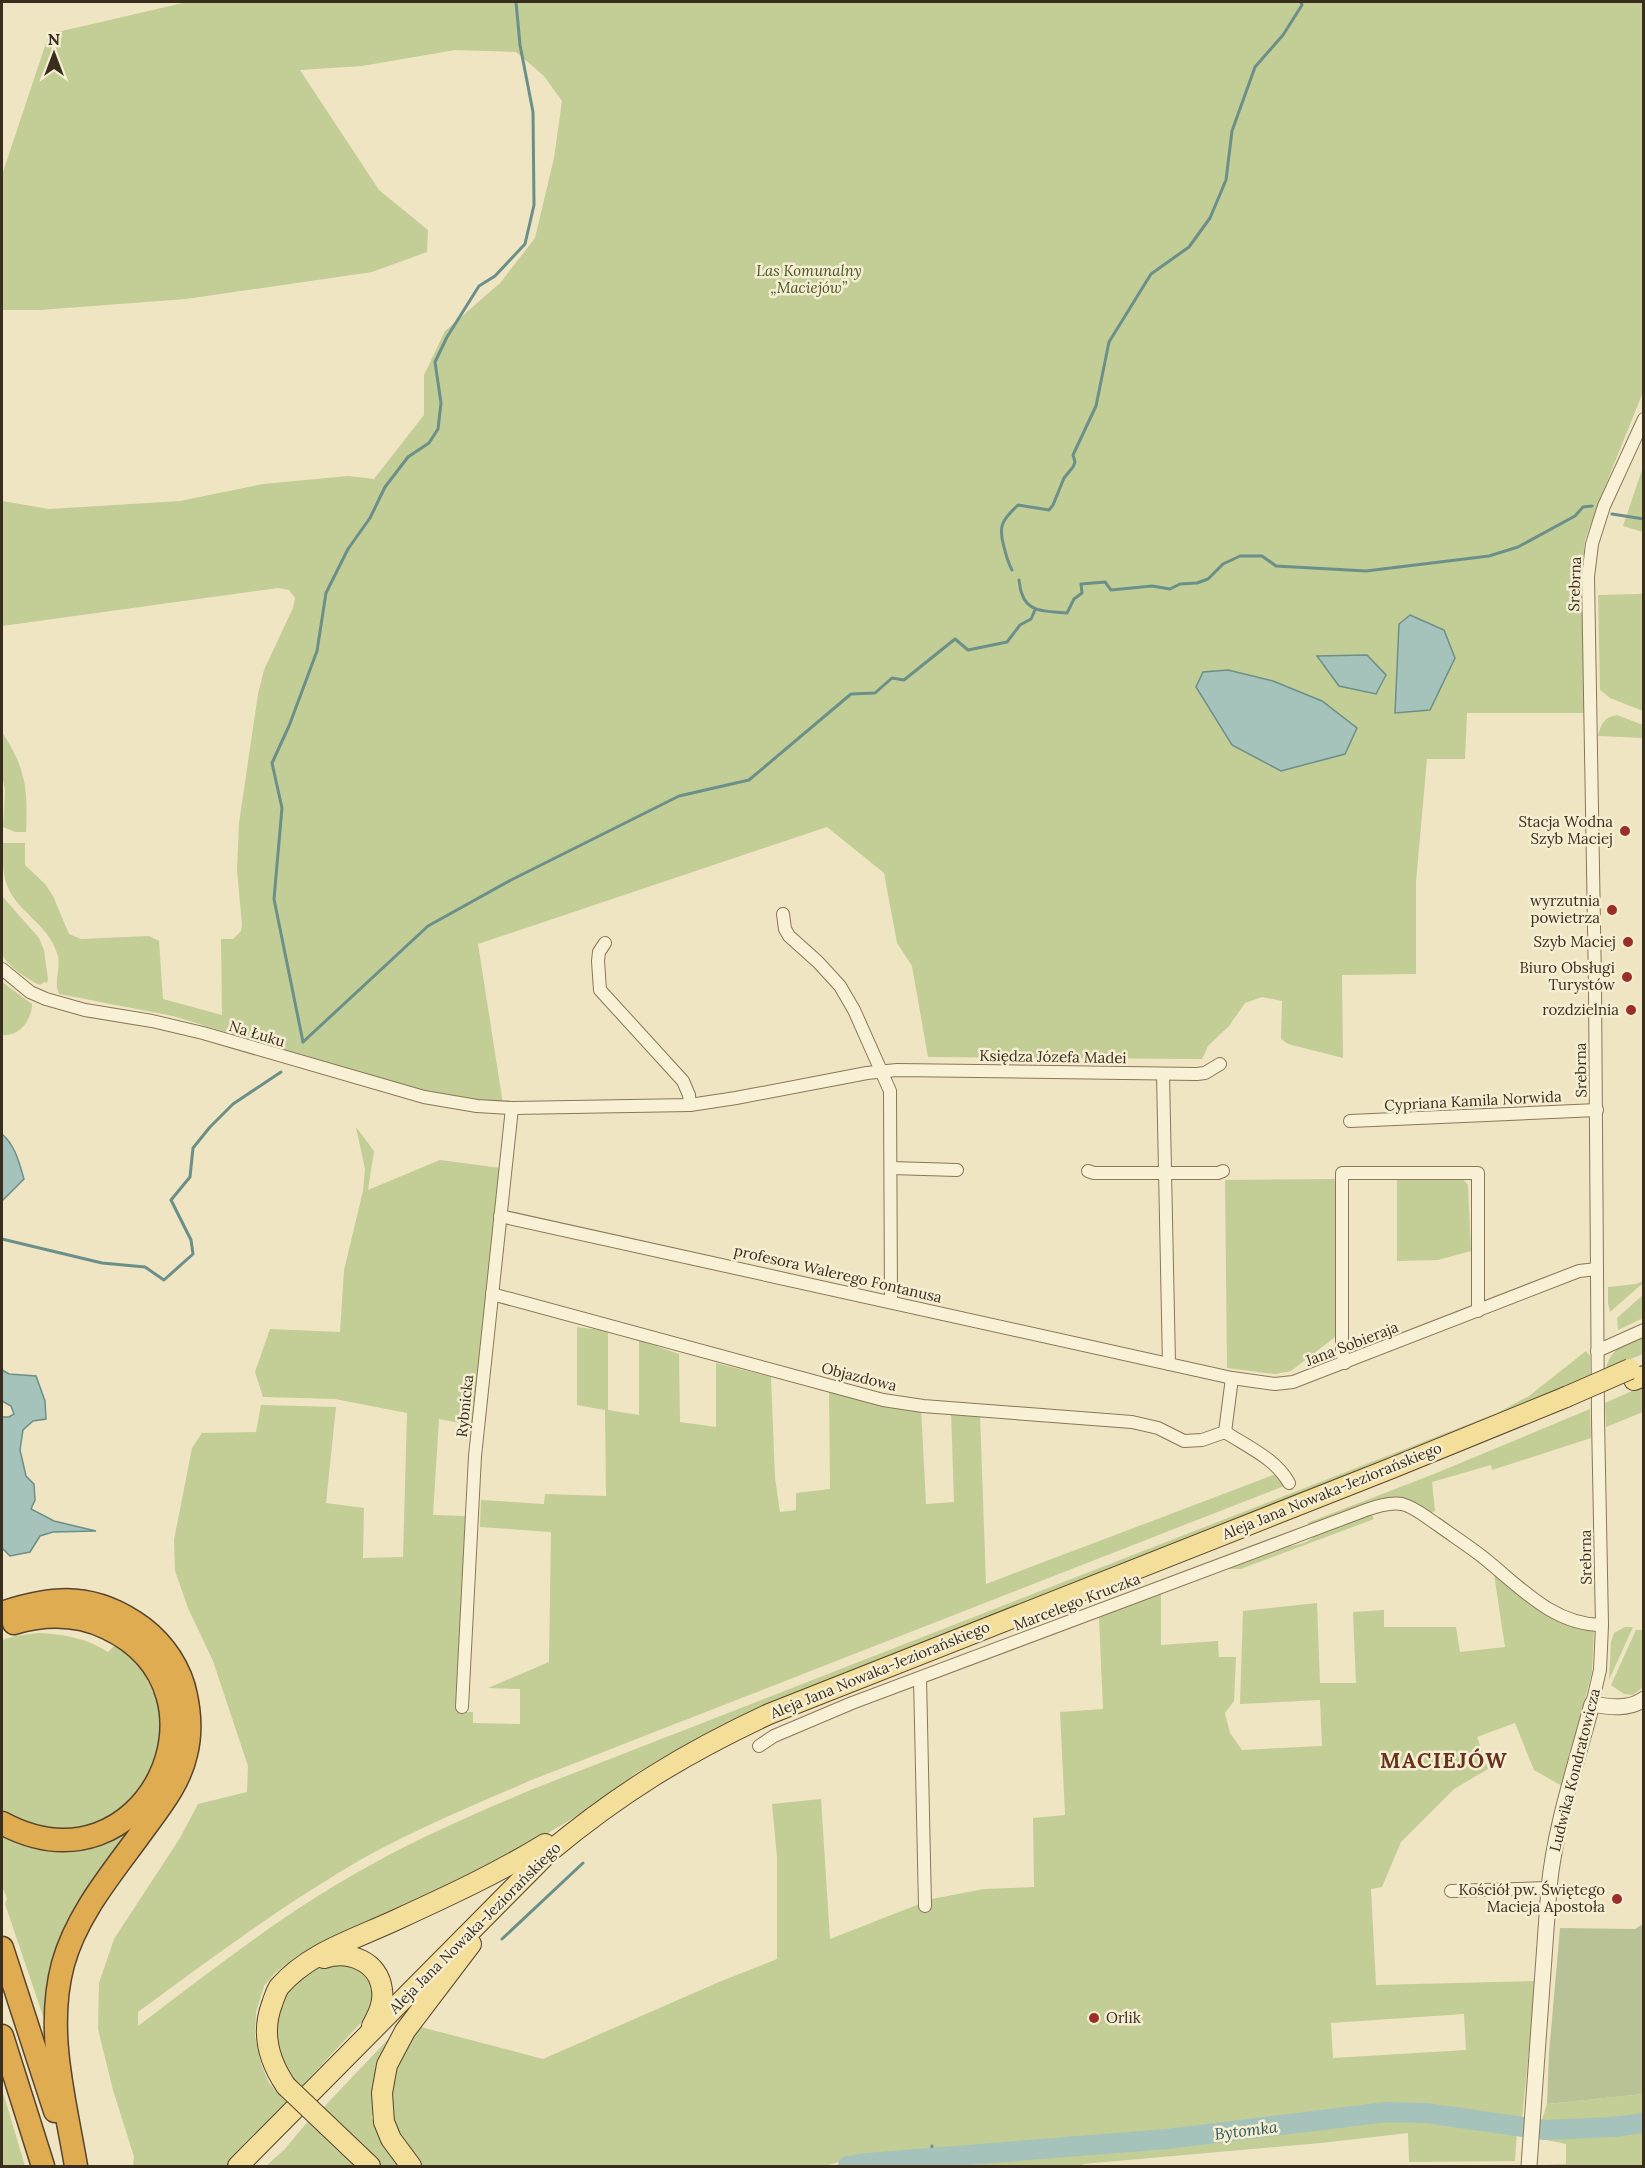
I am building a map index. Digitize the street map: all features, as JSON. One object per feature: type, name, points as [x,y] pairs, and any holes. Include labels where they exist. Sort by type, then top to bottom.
[{"type":"highway","points":[[2,1613],[42,1601],[66,1599],[105,1606],[130,1619],[152,1635],[171,1658],[184,1686],[189,1712],[186,1756],[178,1777],[166,1800],[91,1902],[63,1963],[57,1992],[54,2026],[74,2166]]},
{"type":"highway","points":[[2,1628],[44,1617],[70,1617],[96,1622],[122,1635],[139,1649],[154,1669],[166,1692],[172,1737],[166,1765],[153,1792],[134,1813],[110,1830],[81,1839],[50,1840],[21,1834],[2,1823]]},
{"type":"highway","points":[[2,1948],[74,2166]]},
{"type":"highway","points":[[2,2036],[43,2166]]},
{"type":"main road","name":"Aleja Jana Nowaka-Jeziorańskiego","points":[[255,2166],[307,2116],[471,1944],[577,1842],[645,1793],[721,1748],[814,1707],[1392,1480],[1638,1372]]},
{"type":"main road","name":"Aleja Jana Nowaka-Jeziorańskiego","points":[[238,2166],[549,1852],[601,1810],[674,1761],[769,1714],[1381,1473],[1568,1402]]},
{"type":"main road","points":[[370,2166],[286,2086],[275,2069],[268,2052],[267,2032],[269,2011],[278,1989],[307,1963],[337,1946],[482,1880],[601,1810]]},
{"type":"main road","points":[[411,2166],[391,2139],[384,2122],[382,2092],[387,2065],[405,2031],[471,1944]]},
{"type":"main road","points":[[307,1963],[333,1955],[348,1954],[360,1959],[377,1975],[382,1990],[381,2006],[365,2038]]},
{"type":"street","name":"Srebrna","points":[[1602,1625],[1597,1352],[1597,1110],[1588,578],[1592,544],[1604,506],[1644,418]]},
{"type":"street","points":[[783,914],[785,929],[789,936],[828,972],[843,992],[891,1091],[891,1301]]},
{"type":"street","points":[[605,943],[599,952],[600,990],[683,1080],[687,1086],[690,1105]]},
{"type":"street","name":"Na Łuku","points":[[2,969],[30,992],[84,1010],[152,1021],[203,1033],[434,1100],[512,1108]]},
{"type":"street","name":"Księdza Józefa Madei","points":[[512,1108],[690,1105],[882,1071],[914,1069],[1162,1074],[1205,1073],[1220,1064]]},
{"type":"street","points":[[1162,1074],[1169,1364]]},
{"type":"street","name":"Rybnicka","points":[[462,1707],[476,1456],[512,1108]]},
{"type":"street","name":"Cypriana Kamila Norwida","points":[[1350,1121],[1597,1110]]},
{"type":"street","points":[[891,1168],[957,1170]]},
{"type":"street","points":[[1088,1171],[1094,1173],[1223,1172]]},
{"type":"street","points":[[1345,1363],[1342,1351],[1342,1173],[1478,1173],[1478,1311]]},
{"type":"street","name":"profesora Walerego Fontanusa","points":[[500,1216],[1232,1378]]},
{"type":"street","name":"Jana Sobieraja","points":[[1232,1378],[1284,1384],[1345,1363],[1579,1271],[1597,1269]]},
{"type":"street","name":"Objazdowa","points":[[492,1294],[892,1402],[1132,1422],[1158,1428],[1184,1441],[1202,1440],[1225,1432]]},
{"type":"street","points":[[1597,1352],[1644,1330]]},
{"type":"street","points":[[1232,1378],[1225,1432],[1271,1462],[1283,1472],[1289,1484]]},
{"type":"street","name":"Marcelego Kruczka","points":[[759,1746],[774,1737],[852,1703],[1374,1507],[1406,1505],[1484,1558],[1526,1594],[1546,1607],[1574,1621],[1602,1625]]},
{"type":"street","name":"Ludwika Kondratowicza","points":[[1529,2166],[1552,1859],[1600,1670],[1602,1625]]},
{"type":"street","points":[[920,1678],[925,1906]]},
{"type":"street","points":[[1592,1704],[1618,1707],[1631,1705],[1644,1699]]},
{"type":"street","points":[[1451,1891],[1549,1888]]},
{"type":"green space","name":"Las Komunalny „Maciejów”","points":[[187,2],[1643,2],[1643,392],[1585,540],[1581,578],[1585,713],[1467,713],[1465,759],[1427,759],[1416,882],[1416,974],[1342,975],[1343,1058],[1288,1044],[1281,1039],[1282,1001],[1262,997],[1245,1003],[1229,1026],[1208,1046],[1202,1059],[928,1057],[912,966],[897,943],[884,873],[827,827],[478,944],[503,1104],[445,1099],[173,1016],[59,994],[57,953],[47,934],[11,894],[4,875],[3,843],[25,843],[25,865],[45,884],[53,896],[69,934],[81,939],[149,936],[159,941],[163,999],[222,1015],[221,939],[233,939],[241,931],[242,925],[237,870],[239,823],[258,694],[264,670],[293,608],[295,598],[289,590],[278,588],[2,626],[2,501],[49,509],[180,501],[263,484],[348,476],[374,479],[424,415],[424,375],[445,331],[500,283],[535,238],[554,158],[562,101],[544,76],[516,52],[455,50],[362,66],[300,70],[379,190],[428,230],[427,252],[372,272],[186,299],[40,310],[2,310],[2,175],[49,34]]},
{"type":"green space","points":[[1643,467],[1643,532],[1623,526]]},
{"type":"green space","points":[[1643,593],[1643,711],[1610,698],[1600,690],[1598,595]]},
{"type":"green space","points":[[1617,715],[1643,725],[1643,738],[1598,736],[1604,722],[1609,717]]},
{"type":"green space","points":[[2,732],[16,757],[24,780],[26,832],[15,832],[3,827],[5,790],[2,775]]},
{"type":"green space","points":[[2,896],[39,938],[44,950],[47,983],[40,985],[30,980],[12,967],[4,957],[1,940]]},
{"type":"green space","points":[[2,982],[32,1004],[27,1021],[19,1030],[8,1035],[2,1035]]},
{"type":"green space","points":[[356,1127],[374,1151],[368,1190],[440,1160],[500,1168],[475,1426],[439,1419],[433,1515],[468,1516],[458,1712],[473,1712],[473,1723],[520,1724],[520,1689],[488,1688],[549,1662],[551,1532],[480,1527],[481,1500],[544,1504],[545,1494],[606,1496],[605,1410],[577,1405],[577,1327],[608,1331],[608,1410],[639,1415],[639,1340],[679,1354],[680,1422],[716,1427],[716,1363],[771,1377],[775,1478],[780,1512],[796,1510],[796,1493],[830,1489],[829,1388],[921,1408],[926,1504],[954,1502],[951,1411],[980,1414],[986,1584],[1276,1474],[1284,1486],[529,1781],[410,1834],[340,1872],[237,1940],[138,2012],[138,2026],[250,1942],[337,1884],[428,1835],[470,1816],[533,1789],[1497,1413],[1529,1396],[1586,1351],[1590,1356],[1590,1376],[704,1734],[636,1773],[578,1815],[530,1844],[419,1900],[328,1939],[297,1956],[276,1972],[264,1986],[256,2012],[255,2036],[261,2064],[269,2083],[290,2106],[245,2151],[226,2166],[133,2166],[134,2157],[113,2090],[98,2029],[99,1983],[114,1939],[180,1838],[198,1804],[247,1792],[248,1766],[213,1661],[188,1608],[175,1571],[174,1540],[192,1448],[202,1433],[256,1432],[261,1405],[336,1407],[326,1503],[364,1508],[363,1558],[403,1557],[407,1413],[335,1399],[263,1397],[255,1372],[270,1329],[340,1332],[344,1270],[363,1191],[365,1169]]},
{"type":"green space","points":[[1397,1177],[1461,1177],[1468,1185],[1471,1251],[1438,1260],[1397,1261]]},
{"type":"green space","points":[[1339,1179],[1339,1334],[1291,1371],[1275,1374],[1227,1368],[1225,1180]]},
{"type":"green space","points":[[1643,1281],[1643,1283],[1610,1312],[1608,1287]]},
{"type":"green space","points":[[1643,1295],[1643,1318],[1618,1330],[1617,1318]]},
{"type":"green space","points":[[1643,1335],[1643,1354],[1606,1369],[1615,1351]]},
{"type":"green space","points":[[1643,1386],[1643,1412],[1606,1427],[1605,1403]]},
{"type":"green space","points":[[1590,1409],[1591,1438],[1492,1470],[1491,1465],[1432,1482],[1435,1511],[1428,1514],[1407,1503],[1314,1527],[1307,1523],[1434,1474]]},
{"type":"green space","points":[[1371,1513],[1374,1519],[1241,1569],[1221,1569],[1284,1546],[1303,1543],[1317,1533]]},
{"type":"green space","points":[[1494,1574],[1594,1629],[1592,1672],[1562,1786],[1534,1770],[1515,1723],[1477,1737],[1488,1769],[1454,1789],[1401,1842],[1382,1887],[1371,1889],[1376,1985],[1536,1981],[1522,2118],[1399,2105],[1165,2133],[871,2157],[824,2166],[422,2166],[397,2127],[390,2104],[391,2082],[399,2060],[417,2026],[543,2059],[777,1959],[777,1857],[772,1804],[821,1799],[830,1939],[932,1899],[984,1889],[1034,1887],[1033,1818],[1065,1815],[1060,1712],[1103,1709],[1099,1618],[1161,1591],[1161,1645],[1218,1641],[1219,1657],[1236,1657],[1234,1701],[1225,1713],[1230,1733],[1242,1750],[1322,1746],[1320,1700],[1240,1704],[1243,1611],[1317,1603],[1320,1683],[1356,1683],[1353,1612],[1384,1610],[1384,1627],[1456,1627],[1460,1652],[1505,1647]],"holes":[[[1464,2014],[1466,2050],[1333,2058],[1331,2023]]]},
{"type":"green space","points":[[1625,1627],[1633,1627],[1609,1680],[1611,1642],[1614,1633]]},
{"type":"green space","points":[[1636,1630],[1643,1630],[1643,1687],[1633,1695],[1624,1694],[1611,1685]]},
{"type":"green space","points":[[38,1633],[74,1638],[91,1643],[108,1652],[115,1645],[136,1662],[144,1673],[158,1703],[161,1736],[153,1769],[133,1799],[98,1823],[57,1830],[8,1816],[2,1812],[2,1640]]},
{"type":"green space","points":[[146,1810],[89,1893],[47,2019],[44,2019],[5,1904],[7,1899],[2,1886],[2,1833],[16,1840],[46,1848]]},
{"type":"green space","points":[[1641,1925],[1644,1927],[1643,2094],[1547,2104],[1560,1928],[1635,1929]]},
{"type":"green space","points":[[332,1961],[352,1964],[367,1975],[374,1993],[370,2013],[300,2088],[287,2075],[277,2056],[275,2033],[278,2011],[290,1986],[314,1969]]},
{"type":"green space","points":[[395,2032],[375,2113],[371,2117],[404,2166],[380,2166],[322,2109]]},
{"type":"green space","points":[[2,2089],[25,2166],[2,2166]]},
{"type":"green space","points":[[1643,2094],[1643,2115],[1588,2124],[1541,2123],[1547,2104]]},
{"type":"green space","points":[[1378,2119],[1429,2119],[1517,2131],[1515,2161],[1409,2162],[1408,2133],[1083,2164],[1083,2166],[887,2166],[1165,2145]]},
{"type":"green space","points":[[309,2120],[359,2166],[266,2166],[284,2150]]},
{"type":"green space","points":[[1643,2129],[1643,2166],[1541,2166],[1566,2164],[1566,2144],[1542,2139],[1542,2135],[1576,2135]]},
{"type":"water","points":[[1410,615],[1444,630],[1455,658],[1430,710],[1395,713],[1399,624]]},
{"type":"water","points":[[1367,655],[1386,675],[1376,694],[1339,686],[1317,656]]},
{"type":"water","points":[[1228,670],[1273,681],[1322,701],[1357,728],[1345,754],[1281,771],[1232,745],[1196,687],[1203,672]]},
{"type":"water","points":[[2,1134],[13,1149],[24,1179],[2,1201]]},
{"type":"water","points":[[2,1370],[9,1374],[36,1376],[45,1401],[46,1419],[33,1421],[23,1430],[20,1450],[26,1476],[34,1484],[35,1500],[31,1509],[54,1521],[96,1531],[53,1532],[40,1536],[30,1552],[10,1556],[2,1548],[2,1417],[14,1414],[11,1406],[2,1401]]},
{"type":"waterway","points":[[303,1042],[274,899],[282,808],[272,763],[289,726],[317,651],[326,593],[348,549],[370,518],[385,487],[408,457],[429,443],[438,429],[441,403],[435,362],[447,337],[479,286],[495,276],[525,244],[534,205],[533,112],[520,45],[516,2]]},
{"type":"waterway","points":[[1012,570],[1001,534],[1005,519],[1018,505],[1049,510],[1053,505],[1064,478],[1073,467],[1075,462],[1073,455],[1096,406],[1109,342],[1151,274],[1189,247],[1210,218],[1226,180],[1232,131],[1255,67],[1283,35],[1302,5],[1301,2]]},
{"type":"waterway","points":[[1019,580],[1021,592],[1029,605],[1040,610],[1067,613],[1074,599],[1082,593],[1081,584],[1105,582],[1111,590],[1152,586],[1170,589],[1180,584],[1197,583],[1208,579],[1223,564],[1240,556],[1262,556],[1276,566],[1366,571],[1489,556],[1518,547],[1575,516],[1583,507],[1592,506]]},
{"type":"waterway","points":[[1612,514],[1644,519]]},
{"type":"waterway","points":[[303,1042],[428,926],[511,880],[679,796],[749,780],[851,694],[875,693],[892,678],[904,680],[955,639],[968,650],[1007,642],[1020,625],[1031,619],[1035,610]]},
{"type":"waterway","points":[[2,1239],[102,1263],[145,1267],[164,1280],[193,1254],[191,1240],[171,1200],[190,1177],[193,1148],[233,1104],[281,1072]]},
{"type":"waterway","points":[[502,1939],[583,1863]]},
{"type":"waterway","name":"Bytomka","points":[[848,2166],[1167,2139],[1387,2112],[1426,2113],[1545,2130],[1613,2127],[1644,2123]]},
{"type":"waterway","points":[[931,2158],[932,2146]]},
{"type":"place","name":"Stacja Wodna Szyb Maciej","points":[[1625,831]]},
{"type":"place","name":"wyrzutnia powietrza","points":[[1612,910]]},
{"type":"place","name":"Szyb Maciej","points":[[1628,942]]},
{"type":"place","name":"Biuro Obsługi Turystów","points":[[1627,977]]},
{"type":"place","name":"rozdzielnia","points":[[1631,1010]]},
{"type":"place","name":"Kościół pw. Świętego Macieja Apostoła","points":[[1617,1899]]},
{"type":"place","name":"Orlik","points":[[1094,2018]]},
{"type":"district","name":"MACIEJÓW","points":[[1444,1761]]}]
